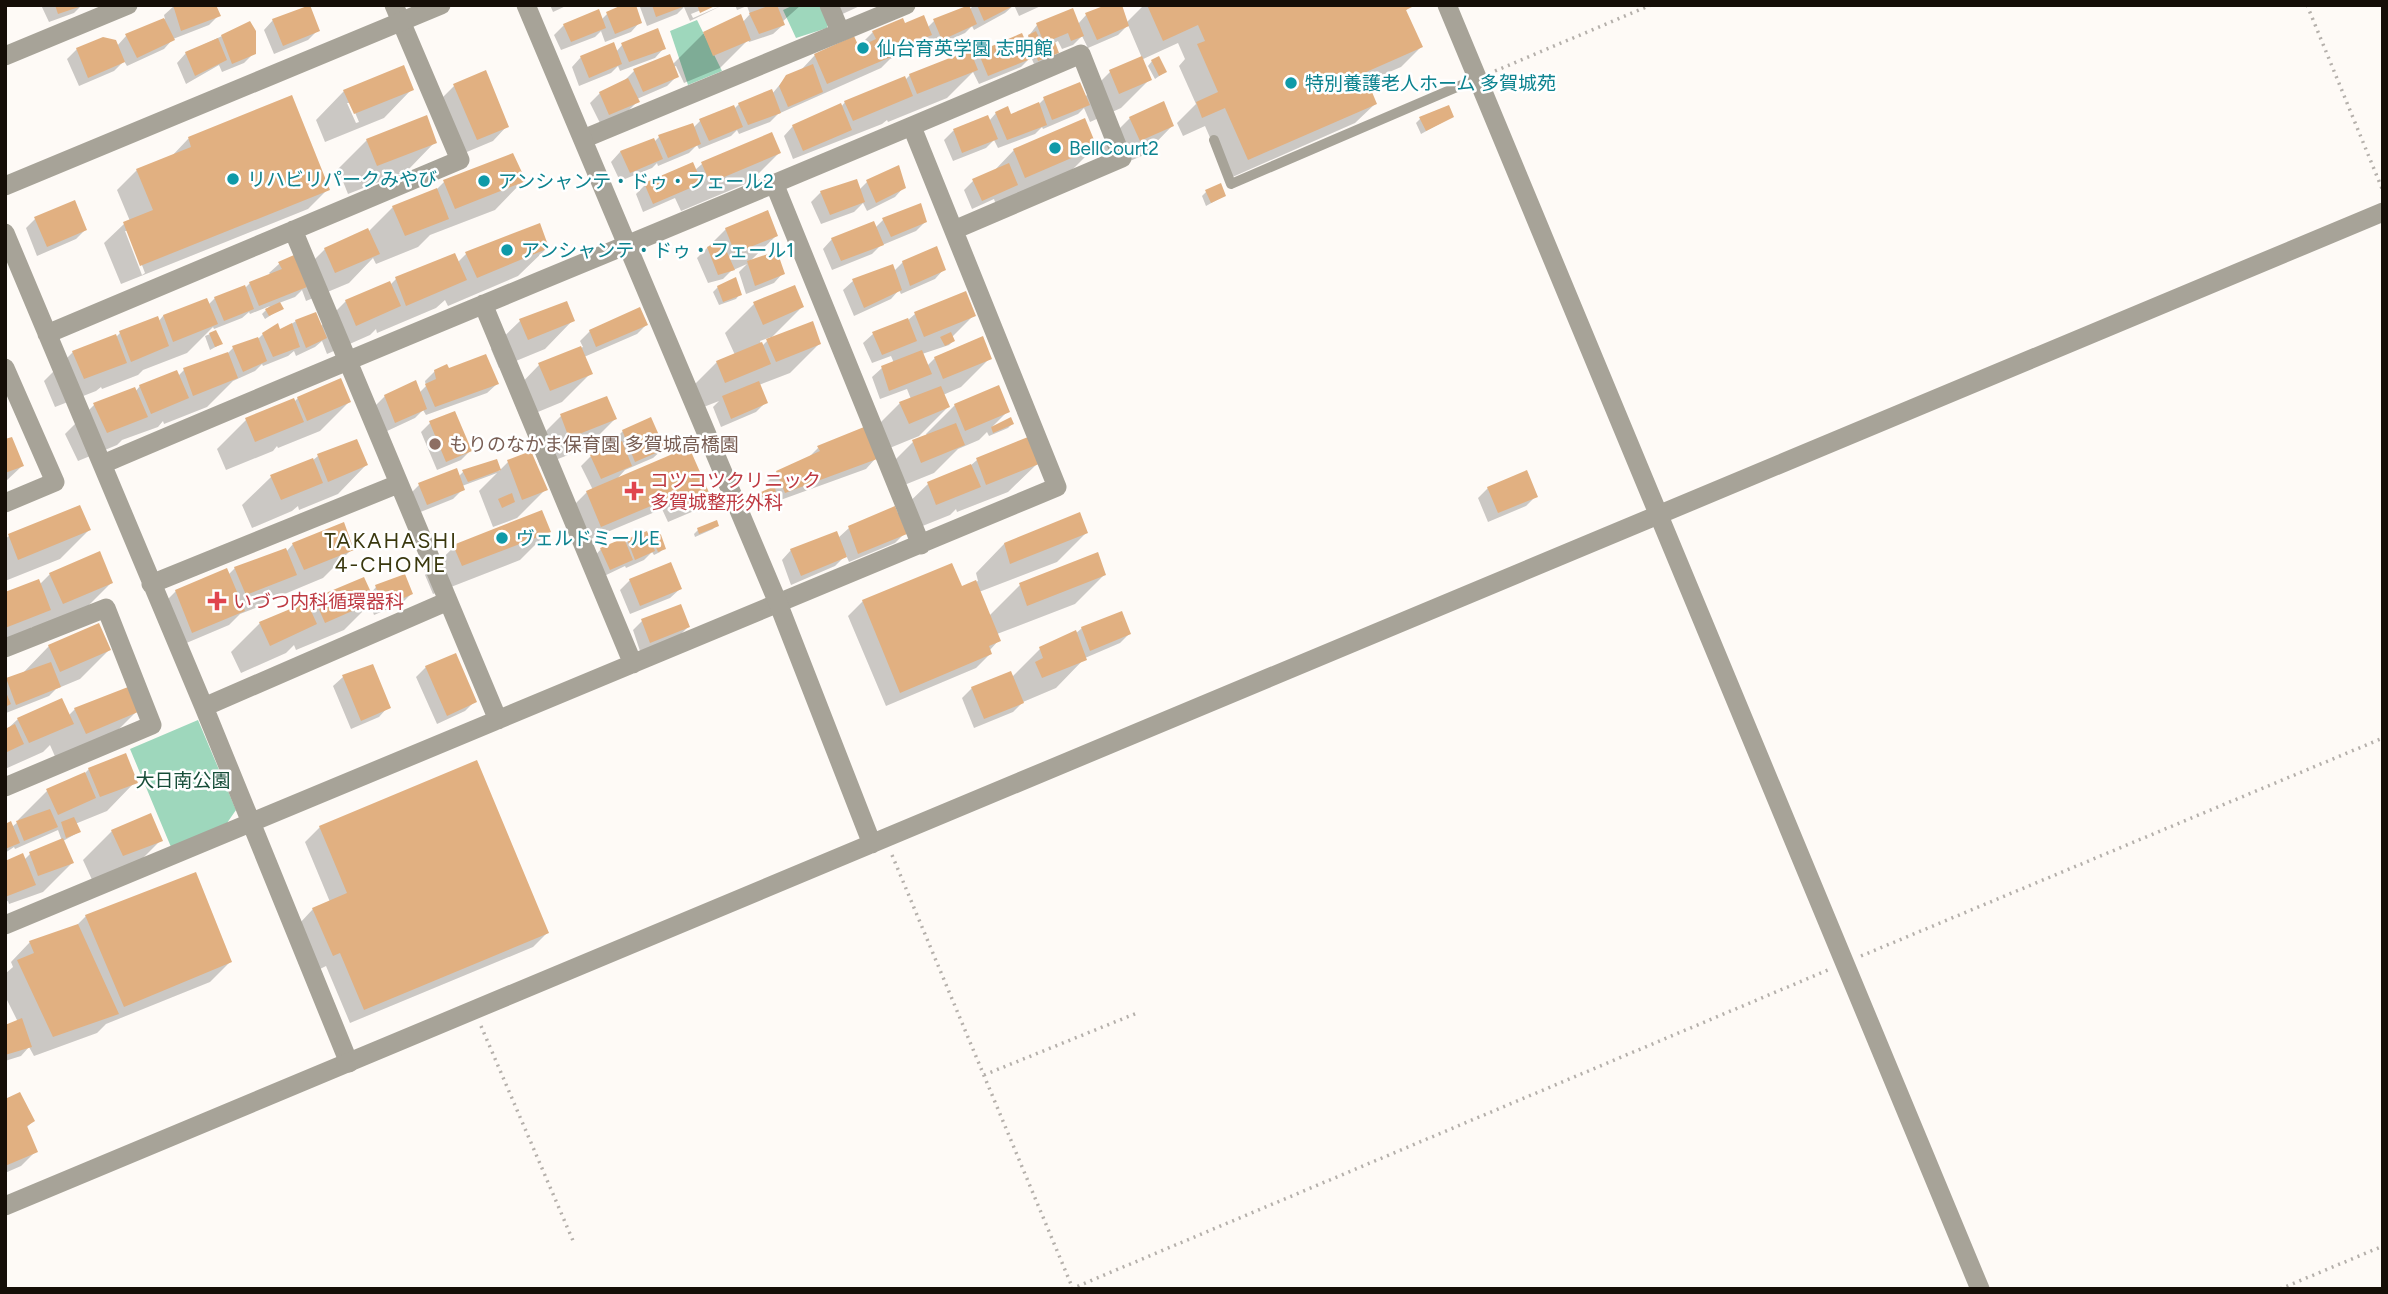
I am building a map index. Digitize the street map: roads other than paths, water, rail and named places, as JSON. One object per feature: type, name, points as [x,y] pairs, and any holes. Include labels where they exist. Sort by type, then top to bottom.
[{"type":"street","points":[[5,56],[128,5]]},
{"type":"street","points":[[5,186],[398,14],[441,5]]},
{"type":"street","points":[[526,5],[879,841]]},
{"type":"street","points":[[829,5],[840,31]]},
{"type":"street","points":[[583,139],[905,5]]},
{"type":"street","points":[[1447,5],[1980,1289]]},
{"type":"street","points":[[47,334],[460,160],[398,14]]},
{"type":"street","points":[[103,464],[1081,54],[1122,158],[954,230]]},
{"type":"street","points":[[5,925],[1057,487],[912,127]]},
{"type":"street","points":[[775,183],[921,545]]},
{"type":"street","points":[[5,1206],[2383,212]]},
{"type":"street","points":[[293,230],[498,720]]},
{"type":"street","points":[[5,233],[204,707],[349,1063]]},
{"type":"street","points":[[483,304],[633,664]]},
{"type":"street","points":[[5,368],[55,482],[5,503]]},
{"type":"street","points":[[151,584],[398,484]]},
{"type":"street","points":[[204,707],[448,601]]},
{"type":"street","points":[[5,648],[106,608],[152,725],[5,787]]},
{"type":"lane","points":[[1214,140],[1231,184],[1479,77]]},
{"type":"place","name":"仙台育英学園 志明館","points":[[863,48]]},
{"type":"place","name":"特別養護老人ホーム 多賀城苑","points":[[1291,83]]},
{"type":"place","name":"BellCourt2","points":[[1055,148]]},
{"type":"place","name":"リハビリパークみやび","points":[[233,179]]},
{"type":"place","name":"アンシャンテ・ドゥ・フェール2","points":[[484,181]]},
{"type":"place","name":"アンシャンテ・ドゥ・フェール1","points":[[507,250]]},
{"type":"place","name":"もりのなかま保育園 多賀城高橋園","points":[[435,444]]},
{"type":"place","name":"コツコツクリニック 多賀城整形外科","points":[[634,491]]},
{"type":"place","name":"ヴェルドミールE","points":[[502,538]]},
{"type":"place","name":"いづつ内科循環器科","points":[[217,601]]},
{"type":"district","name":"TAKAHASHI 4-CHOME","points":[[391,553]]},
{"type":"park label","name":"大日南公園","points":[[183,780]]}]
